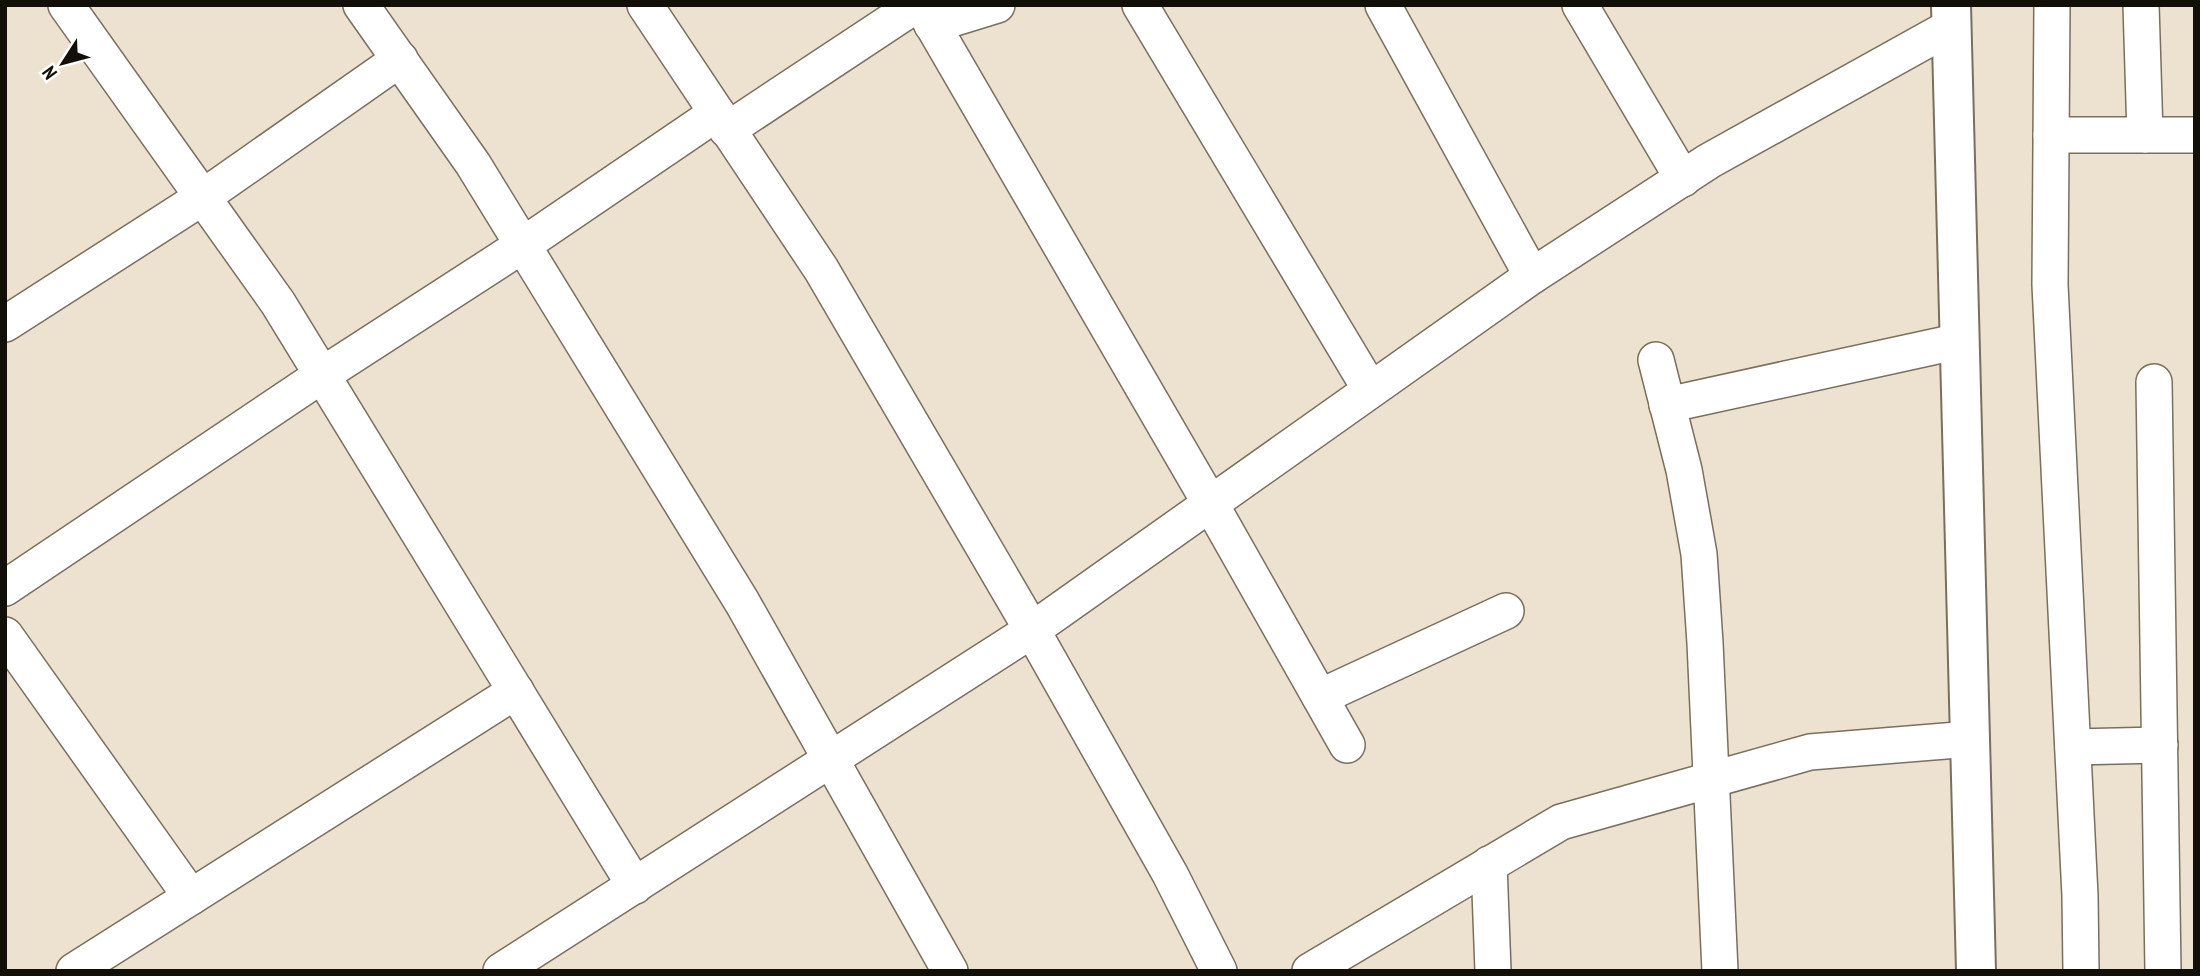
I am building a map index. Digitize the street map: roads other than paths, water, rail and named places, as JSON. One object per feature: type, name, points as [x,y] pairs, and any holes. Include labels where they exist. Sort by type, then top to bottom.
[{"type":"street","points":[[66,5],[278,303],[635,886]]},
{"type":"street","points":[[361,5],[473,164],[742,602],[950,971]]},
{"type":"street","points":[[645,5],[821,269],[1032,630],[1170,874],[1219,971]]},
{"type":"street","points":[[5,588],[322,375],[722,121],[923,12],[997,5]]},
{"type":"street","points":[[1140,5],[1370,389]]},
{"type":"street","points":[[1383,5],[1532,275]]},
{"type":"street","points":[[1580,5],[1683,179]]},
{"type":"street","points":[[2052,5],[2050,285],[2080,896],[2081,971]]},
{"type":"street","points":[[2141,5],[2145,135]]},
{"type":"street","points":[[923,12],[1210,503],[1347,745]]},
{"type":"street","points":[[501,971],[1032,630],[1532,275],[1710,162],[1951,15],[1976,971]]},
{"type":"street","points":[[5,324],[203,197],[400,59]]},
{"type":"street","points":[[2051,135],[2195,135]]},
{"type":"street","points":[[1667,405],[1960,341]]},
{"type":"street","points":[[1656,360],[1684,470],[1699,554],[1720,971]]},
{"type":"street","points":[[2154,382],[2163,971]]},
{"type":"street","points":[[1320,697],[1506,611]]},
{"type":"street","points":[[5,635],[191,897]]},
{"type":"street","points":[[74,971],[516,691]]},
{"type":"street","points":[[1310,971],[1561,822],[1810,752],[1970,739]]},
{"type":"street","points":[[2073,747],[2160,745]]},
{"type":"street","points":[[1489,864],[1493,971]]}]
